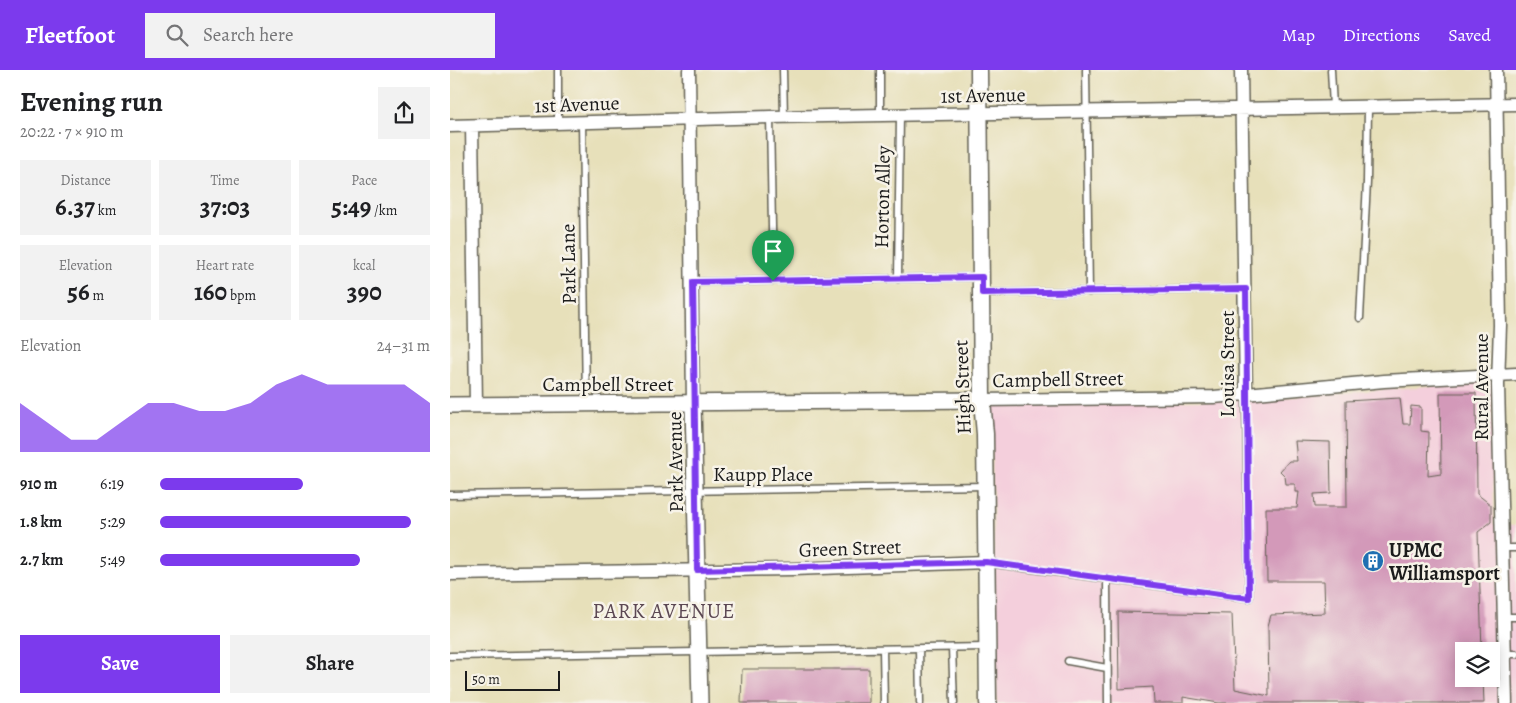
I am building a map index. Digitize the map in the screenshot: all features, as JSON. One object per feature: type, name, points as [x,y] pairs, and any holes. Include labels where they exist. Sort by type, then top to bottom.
[{"type":"main road","name":"High Street","points":[[979,70],[982,400],[985,434],[988,703]]},
{"type":"street","name":"Park Avenue","points":[[689,70],[693,404],[700,703]]},
{"type":"street","name":"Louisa Street","points":[[1240,70],[1246,289],[1246,395]]},
{"type":"street","name":"Rural Avenue","points":[[1496,70],[1500,325],[1498,374],[1502,548],[1510,617],[1511,654],[1506,703]]},
{"type":"street","name":"1st Avenue","points":[[450,126],[690,118],[1516,104]]},
{"type":"street","points":[[472,126],[476,405]]},
{"type":"street","name":"Campbell Street","points":[[450,405],[1163,398],[1246,395],[1384,381],[1516,374]]},
{"type":"street","name":"Green Street","points":[[450,574],[697,570],[986,562]]},
{"type":"lane","points":[[558,70],[558,123]]},
{"type":"lane","points":[[784,70],[784,117]]},
{"type":"lane","name":"Horton Alley","points":[[880,70],[880,116]]},
{"type":"lane","points":[[1086,70],[1088,292]]},
{"type":"lane","points":[[1331,70],[1333,107]]},
{"type":"lane","points":[[1360,318],[1368,182],[1368,107]]},
{"type":"lane","name":"Horton Alley","points":[[898,279],[900,115]]},
{"type":"lane","points":[[770,117],[773,281]]},
{"type":"lane","name":"Park Lane","points":[[582,122],[586,404]]},
{"type":"lane","points":[[693,282],[898,279],[1088,292],[1246,289]]},
{"type":"lane","name":"Louisa Street","points":[[1246,395],[1249,598]]},
{"type":"lane","name":"Kaupp Place","points":[[450,495],[985,486]]},
{"type":"lane","points":[[1502,548],[1516,548]]},
{"type":"lane","name":"Green Street","points":[[986,562],[1249,598]]},
{"type":"lane","points":[[1106,578],[1108,703]]},
{"type":"lane","points":[[450,656],[529,653],[699,653],[987,647]]},
{"type":"lane","points":[[952,648],[954,703]]},
{"type":"lane","points":[[919,649],[920,703]]},
{"type":"lane","points":[[883,650],[884,703]]},
{"type":"lane","points":[[1068,661],[1107,668]]},
{"type":"shaded area","points":[[1492,381],[1494,524],[1516,525],[1516,703],[997,703],[991,405],[1252,400]]},
{"type":"building","name":"UPMC Williamsport","points":[[1440,393],[1476,393],[1477,494],[1491,505],[1491,522],[1478,532],[1482,642],[1455,642],[1455,687],[1483,687],[1484,703],[1219,703],[1183,697],[1183,703],[1154,703],[1153,687],[1119,689],[1118,612],[1232,614],[1235,689],[1269,696],[1268,626],[1271,615],[1325,613],[1324,581],[1267,581],[1266,508],[1297,508],[1299,492],[1295,492],[1295,484],[1286,484],[1285,476],[1280,471],[1289,461],[1297,461],[1295,441],[1330,442],[1331,493],[1314,494],[1315,507],[1347,507],[1346,401],[1400,398],[1403,424],[1410,424],[1411,406],[1421,407],[1421,431],[1429,432],[1428,476],[1441,474]]},
{"type":"building","points":[[742,669],[869,669],[869,703],[741,703]]},
{"type":"place","name":"UPMC Williamsport","points":[[1373,561]]},
{"type":"district","name":"PARK AVENUE","points":[[664,611]]},
{"type":"route","points":[[982,277],[982,293],[1246,289],[1249,598],[986,562],[793,569],[697,570],[693,404],[693,282],[773,281],[982,277]]}]
